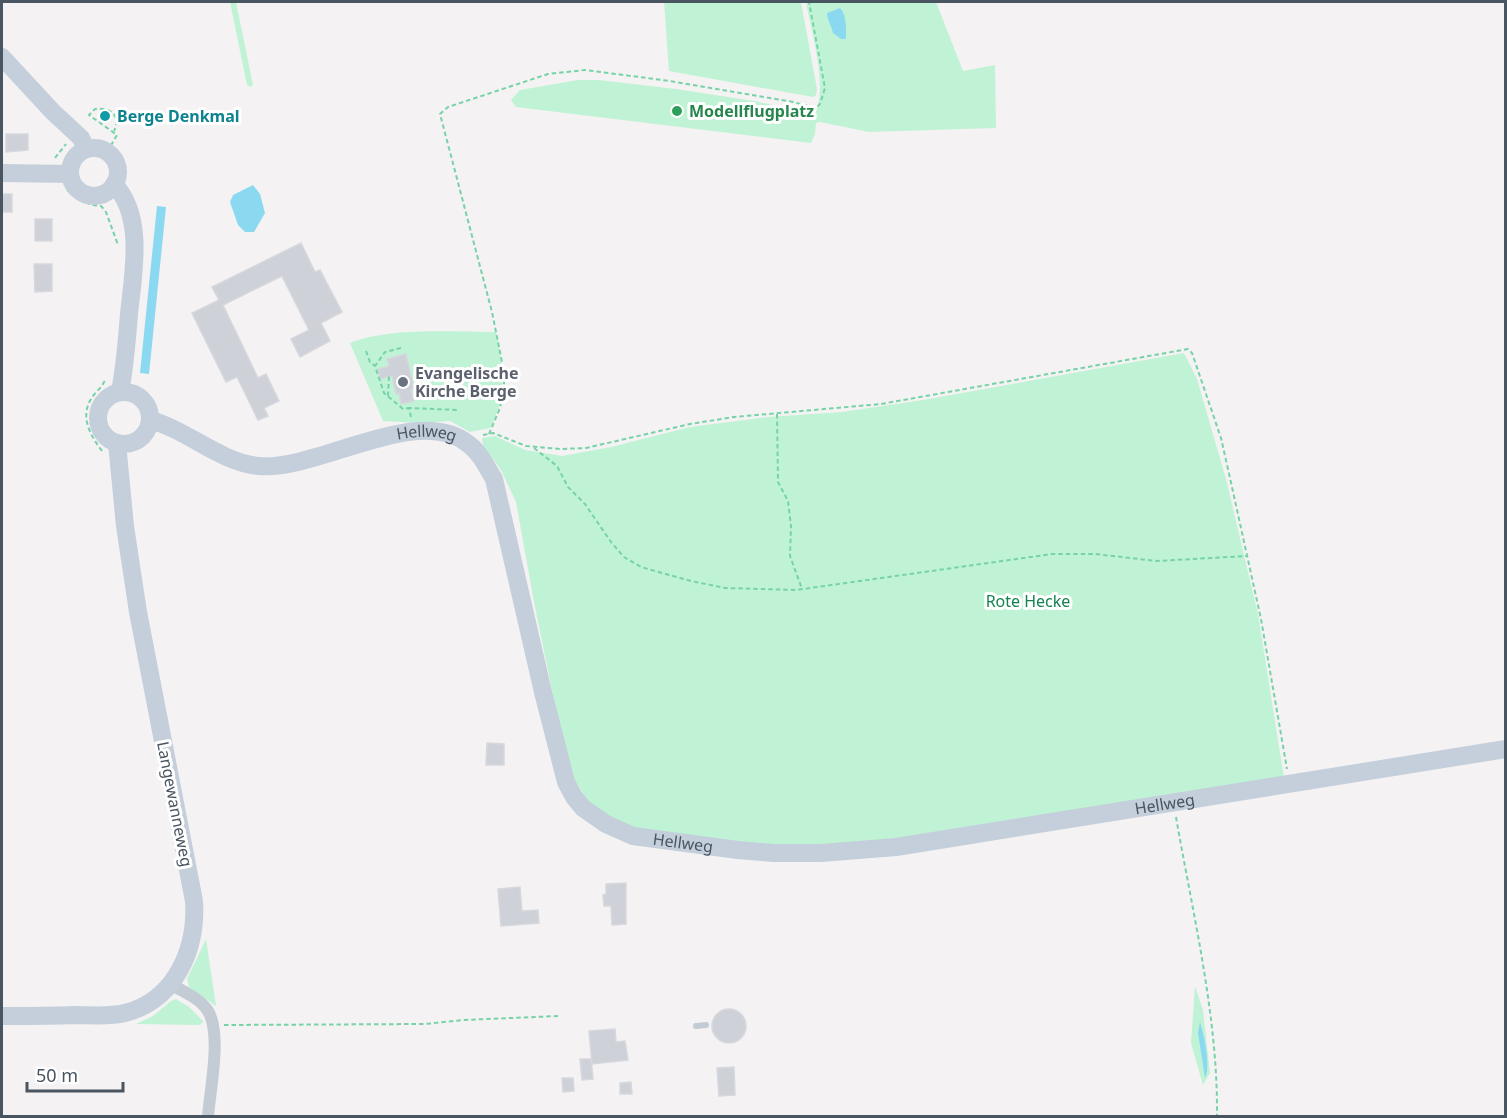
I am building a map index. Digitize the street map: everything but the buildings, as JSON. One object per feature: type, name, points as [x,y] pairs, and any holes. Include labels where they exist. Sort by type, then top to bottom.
[{"type":"street","points":[[2,57],[53,112],[81,138],[86,149]]},
{"type":"street","points":[[2,173],[63,179],[88,195],[103,194],[114,184],[118,171],[112,157],[107,152],[101,149],[86,149],[74,159],[63,179]]},
{"type":"street","points":[[114,184],[123,197],[129,213],[134,241],[130,304],[120,392]]},
{"type":"street","points":[[120,392],[136,395],[142,400],[147,406],[150,420],[142,437],[126,444],[117,443],[105,436],[98,417],[99,410],[107,398],[120,392]]},
{"type":"street","name":"Hellweg","points":[[150,420],[165,424],[237,461],[262,466],[291,464],[377,439],[414,432],[446,433],[467,443],[478,453],[494,479],[566,782],[583,808],[606,824],[633,836],[773,853],[821,853],[896,847],[1506,749]]},
{"type":"street","name":"Langewanneweg","points":[[2,1016],[100,1016],[124,1013],[144,1005],[170,984],[181,969],[193,939],[194,901],[138,612],[125,526],[117,443]]},
{"type":"street","points":[[170,984],[203,1005],[213,1025],[214,1046],[208,1116]]},
{"type":"lane","points":[[696,1026],[706,1025]]},
{"type":"path","points":[[489,434],[500,408],[504,383],[502,362],[492,312],[440,114],[456,104],[548,74],[585,70],[669,81],[816,108],[820,104],[825,88],[809,2]]},
{"type":"path","points":[[107,152],[117,135],[89,115],[95,109],[110,110],[115,114],[117,123],[114,131]]},
{"type":"path","points":[[65,140],[65,148],[54,159],[63,179],[80,200],[101,206],[106,212],[120,252]]},
{"type":"path","points":[[375,366],[385,352],[401,348]]},
{"type":"path","points":[[467,443],[471,439],[489,434],[533,447],[586,448],[690,424],[734,417],[888,403],[1188,349],[1192,353],[1221,438],[1261,619],[1289,784]]},
{"type":"path","points":[[366,351],[370,362],[375,366],[384,393],[403,409],[459,410]]},
{"type":"path","points":[[103,460],[101,450],[90,435],[86,422],[86,411],[90,400],[104,385],[107,376]]},
{"type":"path","points":[[388,396],[389,376]]},
{"type":"path","points":[[409,408],[414,432]]},
{"type":"path","points":[[777,414],[778,482],[788,501],[791,526],[790,555],[802,589]]},
{"type":"path","points":[[533,447],[557,466],[568,487],[585,504],[624,557],[641,567],[725,588],[802,589],[1053,554],[1095,554],[1157,561],[1247,556]]},
{"type":"path","points":[[1174,803],[1211,1016],[1218,1083],[1217,1116]]},
{"type":"path","points":[[213,1025],[414,1025],[464,1020],[558,1016]]},
{"type":"green space","points":[[230,2],[236,2],[253,85],[251,87],[247,85]]},
{"type":"green space","points":[[664,2],[801,2],[817,89],[816,95],[813,97],[669,71]]},
{"type":"green space","points":[[806,2],[936,2],[963,71],[995,65],[996,128],[869,132],[820,122],[816,123],[811,143],[516,107],[511,100],[520,90],[578,80],[599,80],[754,101],[813,116],[818,105],[820,77]]},
{"type":"green space","points":[[402,332],[496,332],[502,369],[500,405],[490,428],[470,432],[450,421],[420,423],[383,421],[350,343]]},
{"type":"green space","name":"Rote Hecke","points":[[1184,353],[1197,379],[1226,479],[1258,614],[1284,778],[954,833],[820,847],[738,843],[633,828],[607,817],[586,799],[574,778],[558,720],[516,502],[501,470],[483,445],[482,438],[495,436],[525,450],[562,456],[611,447],[690,427],[768,417],[842,412],[923,400]]},
{"type":"green space","points":[[206,939],[216,1006],[189,987],[187,979]]},
{"type":"green space","points":[[1195,986],[1203,1010],[1210,1073],[1203,1085],[1191,1043]]},
{"type":"green space","points":[[176,999],[189,1007],[204,1022],[199,1025],[136,1024],[153,1016]]},
{"type":"water","points":[[840,8],[845,18],[846,39],[841,39],[833,33],[827,15]]},
{"type":"water","points":[[253,185],[260,194],[265,213],[254,232],[245,232],[238,225],[230,202],[233,195]]},
{"type":"water","points":[[157,206],[166,207],[149,374],[140,373]]},
{"type":"water","points":[[1200,1022],[1207,1058],[1205,1078],[1198,1033]]},
{"type":"place","name":"Modellflugplatz","points":[[677,111]]},
{"type":"place","name":"Berge Denkmal","points":[[105,116]]},
{"type":"place","name":"Evangelische Kirche Berge","points":[[403,382]]}]
